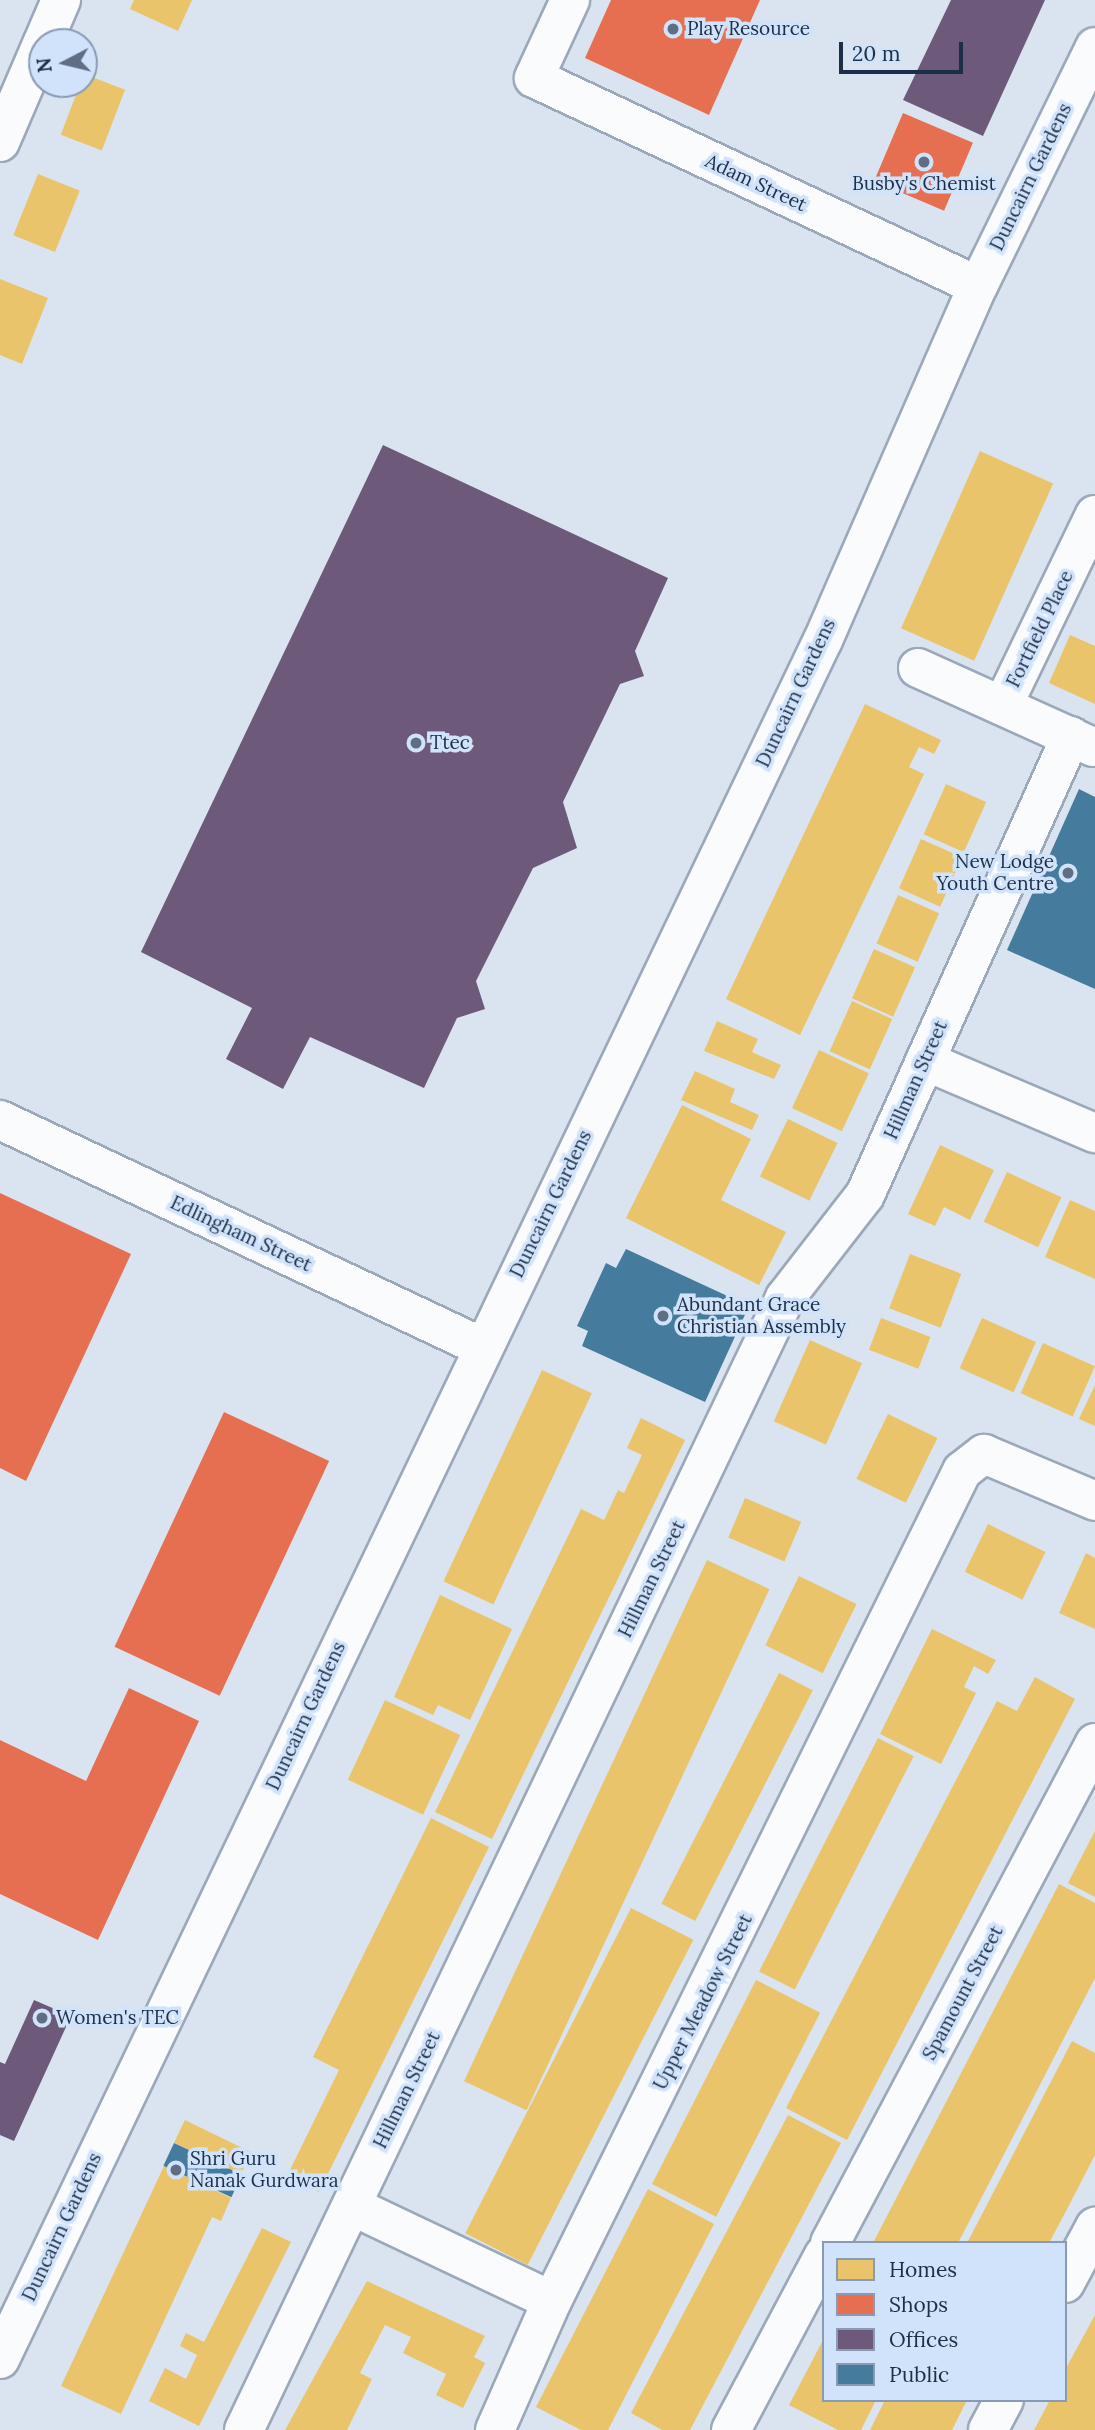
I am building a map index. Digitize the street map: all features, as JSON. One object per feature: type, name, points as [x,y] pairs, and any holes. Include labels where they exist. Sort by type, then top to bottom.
[{"type":"street","points":[[49,28],[61,0]]},
{"type":"street","name":"Adam Street","points":[[570,0],[534,78],[978,286]]},
{"type":"street","name":"Duncairn Gardens","points":[[0,2358],[822,640],[978,286],[1095,47]]},
{"type":"street","points":[[0,142],[28,78]]},
{"type":"street","name":"Fortfield Place","points":[[1003,705],[1095,515]]},
{"type":"street","points":[[918,668],[1083,742]]},
{"type":"street","name":"Hillman Street","points":[[244,2430],[785,1298],[865,1195],[925,1061],[1083,742]]},
{"type":"street","points":[[925,1061],[1095,1132]]},
{"type":"street","name":"Edlingham Street","points":[[0,1121],[482,1347]]},
{"type":"street","name":"Upper Meadow Street","points":[[495,2430],[552,2301],[866,1676],[911,1573],[962,1471],[984,1454],[1095,1501]]},
{"type":"street","name":"Spamount Street","points":[[831,2241],[1095,1743]]},
{"type":"street","points":[[352,2206],[552,2301]]},
{"type":"street","points":[[1067,2279],[1095,2227]]},
{"type":"street","points":[[731,2430],[822,2259]]},
{"type":"street","points":[[988,2430],[1003,2402]]},
{"type":"building: Homes","points":[[134,0],[192,0],[178,31],[130,9]]},
{"type":"building: Homes","points":[[98,79],[125,90],[102,150],[61,135],[75,98],[98,98]]},
{"type":"building: Homes","points":[[38,174],[80,191],[55,252],[13,235]]},
{"type":"building: Homes","points":[[0,279],[48,298],[22,364],[0,355]]},
{"type":"building: Homes","points":[[980,451],[1053,484],[974,661],[901,628]]},
{"type":"building: Homes","points":[[1070,635],[1095,646],[1095,704],[1049,683]]},
{"type":"building: Homes","points":[[865,704],[941,740],[934,754],[919,747],[909,767],[924,774],[800,1035],[726,999]]},
{"type":"building: Homes","points":[[946,784],[986,802],[964,852],[924,834]]},
{"type":"building: Homes","points":[[921,839],[962,857],[940,907],[899,888]]},
{"type":"building: Homes","points":[[898,895],[939,913],[918,962],[876,943]]},
{"type":"building: Homes","points":[[874,949],[915,967],[893,1017],[852,998]]},
{"type":"building: Homes","points":[[852,1001],[892,1019],[870,1069],[830,1051]]},
{"type":"building: Homes","points":[[717,1021],[758,1039],[752,1052],[781,1065],[774,1079],[704,1051]]},
{"type":"building: Homes","points":[[819,1050],[869,1073],[842,1131],[792,1108]]},
{"type":"building: Homes","points":[[695,1071],[735,1089],[730,1102],[759,1115],[752,1130],[681,1100]]},
{"type":"building: Homes","points":[[682,1105],[751,1139],[721,1200],[786,1232],[759,1285],[626,1218]]},
{"type":"building: Homes","points":[[788,1119],[837,1143],[809,1201],[760,1177]]},
{"type":"building: Homes","points":[[940,1145],[994,1170],[970,1220],[944,1207],[935,1226],[908,1214]]},
{"type":"building: Homes","points":[[1007,1172],[1061,1197],[1038,1247],[984,1222]]},
{"type":"building: Homes","points":[[1070,1200],[1095,1211],[1095,1279],[1045,1257]]},
{"type":"building: Homes","points":[[910,1254],[961,1274],[941,1328],[889,1308]]},
{"type":"building: Homes","points":[[881,1318],[930,1337],[918,1369],[869,1350]]},
{"type":"building: Homes","points":[[982,1318],[1036,1342],[1014,1392],[960,1368]]},
{"type":"building: Homes","points":[[810,1340],[862,1363],[826,1444],[774,1421]]},
{"type":"building: Homes","points":[[1043,1343],[1095,1366],[1073,1416],[1021,1393]]},
{"type":"building: Homes","points":[[542,1370],[592,1393],[493,1604],[444,1581]]},
{"type":"building: Homes","points":[[1095,1385],[1095,1426],[1079,1419]]},
{"type":"building: Homes","points":[[888,1414],[937,1438],[906,1503],[856,1479]]},
{"type":"building: Homes","points":[[641,1418],[685,1440],[492,1839],[435,1812],[581,1509],[604,1520],[618,1490],[624,1493],[642,1455],[627,1448]]},
{"type":"building: Homes","points":[[745,1498],[801,1522],[784,1561],[728,1538]]},
{"type":"building: Homes","points":[[988,1524],[1046,1552],[1022,1600],[965,1572]]},
{"type":"building: Homes","points":[[1086,1553],[1095,1558],[1095,1629],[1059,1613]]},
{"type":"building: Homes","points":[[707,1560],[770,1589],[527,2110],[464,2081]]},
{"type":"building: Homes","points":[[799,1576],[857,1604],[823,1673],[765,1645]]},
{"type":"building: Homes","points":[[440,1595],[512,1629],[470,1720],[438,1705],[433,1715],[394,1697]]},
{"type":"building: Homes","points":[[932,1629],[996,1660],[988,1674],[974,1666],[964,1687],[976,1693],[941,1764],[880,1734]]},
{"type":"building: Homes","points":[[779,1673],[813,1690],[695,1921],[661,1904]]},
{"type":"building: Homes","points":[[1035,1677],[1075,1699],[847,2140],[786,2108],[997,1701],[1017,1711]]},
{"type":"building: Homes","points":[[385,1700],[460,1735],[423,1815],[348,1780]]},
{"type":"building: Homes","points":[[878,1738],[914,1756],[795,1990],[759,1971]]},
{"type":"building: Homes","points":[[431,1818],[489,1847],[319,2192],[287,2176],[339,2070],[313,2057]]},
{"type":"building: Homes","points":[[1095,1831],[1095,1897],[1068,1883]]},
{"type":"building: Homes","points":[[1059,1884],[1095,1903],[1095,1978],[959,2241],[874,2241]]},
{"type":"building: Homes","points":[[631,1908],[693,1940],[528,2265],[465,2233]]},
{"type":"building: Homes","points":[[756,1980],[820,2013],[716,2217],[652,2184]]},
{"type":"building: Homes","points":[[1072,2041],[1095,2053],[1095,2155],[1050,2241],[968,2241]]},
{"type":"building: Homes","points":[[788,2115],[841,2143],[690,2430],[662,2430],[631,2413]]},
{"type":"building: Homes","points":[[185,2120],[252,2152],[241,2175],[174,2142]]},
{"type":"building: Homes","points":[[164,2166],[231,2198],[221,2221],[212,2217],[121,2414],[61,2386]]},
{"type":"building: Homes","points":[[648,2189],[714,2224],[608,2430],[581,2430],[536,2407]]},
{"type":"building: Homes","points":[[262,2228],[291,2242],[199,2426],[149,2401],[165,2368],[186,2379],[197,2355],[180,2346],[186,2333],[204,2342]]},
{"type":"building: Homes","points":[[367,2281],[485,2336],[474,2357],[485,2363],[463,2408],[436,2395],[446,2374],[403,2353],[411,2337],[385,2325],[360,2373],[372,2379],[347,2430],[285,2430]]},
{"type":"building: Homes","points":[[1095,2315],[1095,2430],[1034,2430],[1049,2402],[1067,2402],[1067,2366]]},
{"type":"building: Homes","points":[[822,2342],[822,2402],[875,2402],[861,2430],[838,2430],[789,2405]]},
{"type":"building: Homes","points":[[884,2402],[966,2402],[952,2430],[870,2430]]},
{"type":"building: Shops","name":"Play Resource","points":[[611,0],[760,0],[709,115],[585,58]]},
{"type":"building: Shops","name":"Busby's Chemist","points":[[903,113],[973,143],[944,211],[874,181]]},
{"type":"building: Shops","points":[[0,1193],[131,1254],[26,1481],[0,1468]]},
{"type":"building: Shops","points":[[224,1412],[329,1461],[220,1696],[115,1647]]},
{"type":"building: Shops","points":[[129,1688],[199,1721],[98,1940],[0,1894],[0,1740],[86,1781]]},
{"type":"building: Offices","points":[[951,0],[1045,0],[983,136],[903,100]]},
{"type":"building: Offices","name":"Ttec","points":[[383,445],[668,578],[635,651],[644,676],[620,684],[563,802],[577,848],[533,868],[476,981],[485,1009],[457,1018],[424,1088],[310,1037],[283,1089],[226,1059],[252,1008],[141,952]]},
{"type":"building: Offices","points":[[34,2000],[71,2016],[14,2141],[0,2135],[0,2062],[5,2064]]},
{"type":"building: Public","name":"New Lodge Youth Centre","points":[[1079,789],[1095,797],[1095,989],[1007,950]]},
{"type":"building: Public","name":"Abundant Grace Christian Assembly","points":[[626,1249],[749,1306],[705,1402],[582,1346],[588,1331],[577,1326],[606,1263],[616,1268]]},
{"type":"building: Public","points":[[174,2143],[242,2175],[231,2197],[163,2166]]},
{"type":"place","name":"Play Resource","points":[[673,29]]},
{"type":"place","name":"Busby's Chemist","points":[[924,162]]},
{"type":"place","name":"Ttec","points":[[416,743]]},
{"type":"place","name":"New Lodge Youth Centre","points":[[1068,873]]},
{"type":"place","name":"Abundant Grace Christian Assembly","points":[[663,1316]]},
{"type":"place","name":"Women's TEC","points":[[42,2018]]},
{"type":"place","name":"Shri Guru Nanak Gurdwara","points":[[176,2170]]}]
